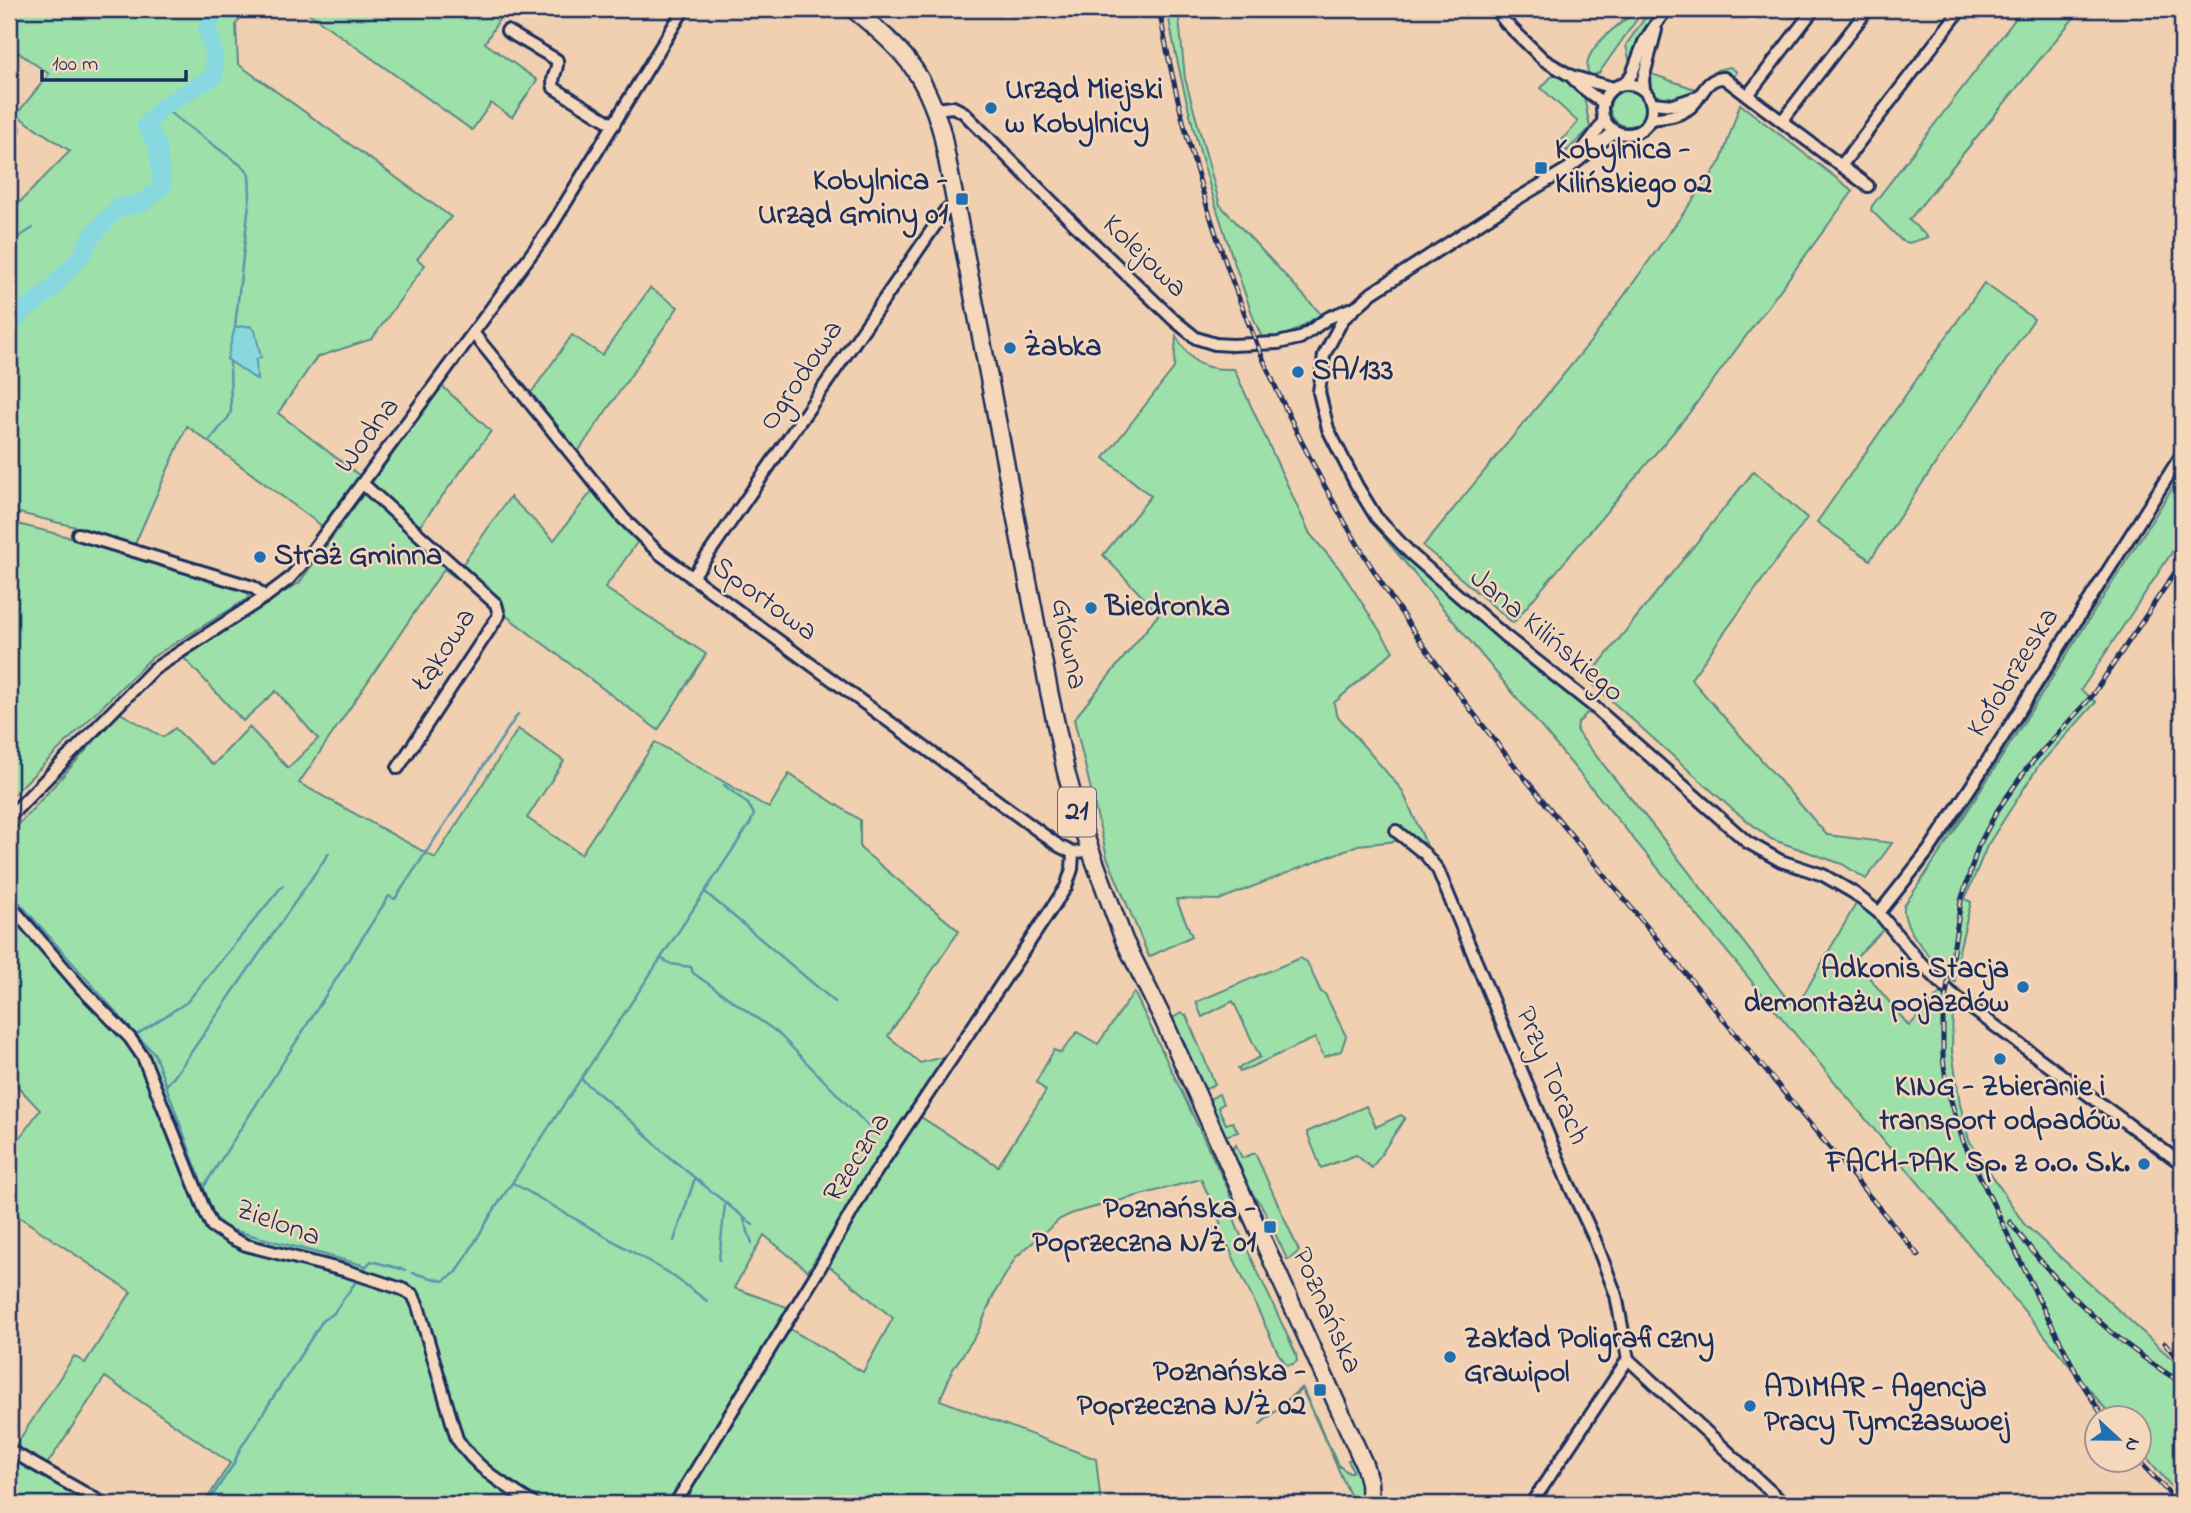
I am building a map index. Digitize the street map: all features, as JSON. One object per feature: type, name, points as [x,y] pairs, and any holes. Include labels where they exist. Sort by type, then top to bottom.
[{"type":"main road","name":"21","points":[[853,9],[904,54],[918,72],[935,109]]},
{"type":"main road","name":"Główna","points":[[935,109],[942,133],[1081,851],[1162,1017],[1229,1164]]},
{"type":"main road","name":"Poznańska","points":[[1229,1164],[1350,1433],[1369,1482],[1385,1504]]},
{"type":"main road","name":"Poznańska","points":[[1369,1482],[1370,1504]]},
{"type":"street","name":"Wodna","points":[[9,817],[154,669],[265,597],[297,571],[549,230],[684,9]]},
{"type":"street","points":[[1495,9],[1544,60],[1571,76],[1613,88]]},
{"type":"street","points":[[1658,21],[1644,69],[1644,89],[1653,103],[1651,119],[1637,132],[1617,132],[1609,127],[1604,119],[1603,103],[1607,93],[1625,83],[1632,74],[1644,42],[1658,21],[1666,9]]},
{"type":"street","points":[[1748,95],[1814,9]]},
{"type":"street","points":[[1782,121],[1868,9]]},
{"type":"street","points":[[1841,166],[1961,9]]},
{"type":"street","points":[[507,31],[556,60],[558,63],[552,81],[554,88],[614,125]]},
{"type":"street","points":[[1571,76],[1603,103]]},
{"type":"street","points":[[1651,119],[1679,114],[1693,106],[1697,97],[1714,80],[1724,78],[1868,186]]},
{"type":"street","points":[[1625,83],[1644,89]]},
{"type":"street","points":[[1653,103],[1673,105],[1697,97]]},
{"type":"street","name":"Kolejowa","points":[[935,109],[953,107],[963,112],[1082,232],[1196,338],[1215,344],[1278,343],[1300,338],[1328,318],[1352,309]]},
{"type":"street","points":[[1573,164],[1604,119]]},
{"type":"street","points":[[1352,309],[1372,293],[1573,164],[1617,132]]},
{"type":"street","name":"Ogrodowa","points":[[692,578],[945,211],[955,206]]},
{"type":"street","name":"Jana Kilińskiego","points":[[1352,309],[1334,332],[1324,355],[1319,380],[1321,404],[1339,453],[1367,503],[1386,530],[1468,605],[1592,705],[1747,842],[1770,856],[1837,882],[1879,913],[1918,960],[1952,994],[2182,1164]]},
{"type":"street","name":"Sportowa","points":[[474,334],[624,519],[659,553],[1059,846],[1081,851]]},
{"type":"street","name":"Kołobrzeska","points":[[1879,913],[1929,850],[2182,454]]},
{"type":"street","name":"Łąkowa","points":[[363,484],[496,604],[499,615],[398,768]]},
{"type":"street","points":[[78,534],[253,587],[265,597]]},
{"type":"street","name":"Przy Torach","points":[[1396,831],[1425,854],[1438,870],[1567,1180],[1595,1240],[1616,1295],[1628,1359]]},
{"type":"street","name":"Rzeczna","points":[[674,1504],[811,1283],[866,1187],[1066,887],[1081,851]]},
{"type":"street","name":"Zielona","points":[[9,904],[81,988],[130,1038],[143,1057],[212,1226],[246,1245],[347,1271],[413,1295],[457,1439],[486,1474],[534,1504]]},
{"type":"street","points":[[1531,1504],[1628,1359],[1784,1504]]},
{"type":"street","points":[[9,1450],[104,1504]]},
{"type":"green space","points":[[9,9],[247,9],[236,24],[238,64],[451,217],[417,259],[425,265],[372,339],[317,357],[278,413],[360,476],[322,526],[187,426],[134,546],[76,527],[19,513],[17,524],[161,563],[246,590],[250,594],[247,599],[151,658],[9,799],[9,198],[18,204],[70,151],[16,115],[49,74],[9,46]]},
{"type":"green space","points":[[303,9],[505,9],[485,43],[537,80],[512,117],[491,103],[472,130]]},
{"type":"green space","points":[[1167,9],[1178,9],[1185,78],[1220,205],[1321,314],[1279,337],[1263,340],[1241,283],[1193,128]]},
{"type":"green space","points":[[1639,9],[1644,9],[1599,73],[1590,76],[1587,67],[1595,48],[1603,38]]},
{"type":"green space","points":[[1651,9],[1658,9],[1643,36],[1634,62],[1629,59],[1626,45]]},
{"type":"green space","points":[[2023,9],[2081,9],[1909,220],[1928,237],[1909,243],[1902,241],[1871,210],[1872,206]]},
{"type":"green space","points":[[1730,67],[1737,72],[1733,78],[1725,74],[1681,100],[1661,101],[1649,85],[1649,73],[1695,89],[1717,70]]},
{"type":"green space","points":[[1556,75],[1583,91],[1590,128],[1567,151],[1561,141],[1578,122],[1541,88]]},
{"type":"green space","points":[[1628,90],[1640,96],[1646,108],[1640,120],[1628,126],[1616,120],[1610,108],[1616,96]]},
{"type":"green space","points":[[1740,104],[1853,191],[1687,416],[1513,623],[1423,546],[1592,340],[1721,161]]},
{"type":"green space","points":[[1984,283],[2034,319],[1870,560],[1817,522]]},
{"type":"green space","points":[[650,288],[678,307],[577,453],[531,393],[572,335],[602,355]]},
{"type":"green space","points":[[1176,336],[1187,353],[1199,363],[1214,368],[1234,369],[1310,534],[1340,569],[1393,651],[1334,703],[1336,714],[1402,790],[1427,846],[1398,841],[1358,845],[1219,900],[1176,899],[1192,936],[1149,957],[1107,857],[1074,719],[1159,614],[1103,555],[1151,496],[1104,458],[1174,368]]},
{"type":"green space","points":[[442,386],[491,431],[419,527],[462,565],[510,497],[554,540],[592,491],[616,521],[638,541],[605,588],[706,654],[658,730],[444,569],[299,783],[435,858],[518,729],[564,761],[527,818],[581,854],[655,742],[769,808],[789,774],[860,820],[860,848],[959,931],[888,1036],[920,1063],[947,1056],[859,1188],[808,1271],[764,1235],[734,1288],[787,1307],[780,1323],[863,1372],[893,1318],[829,1266],[870,1192],[919,1116],[998,1166],[1046,1091],[1036,1082],[1054,1050],[1061,1053],[1077,1032],[1098,1044],[1134,992],[1229,1191],[1236,1225],[1297,1361],[1287,1365],[1278,1353],[1228,1246],[1222,1245],[1214,1228],[1221,1224],[1201,1179],[1073,1213],[1060,1219],[1016,1257],[994,1294],[978,1332],[953,1369],[940,1400],[1096,1459],[1101,1504],[204,1504],[230,1463],[105,1377],[46,1466],[14,1448],[74,1356],[85,1363],[131,1292],[9,1210],[9,1152],[40,1110],[9,1077],[9,835],[120,713],[163,737],[175,728],[213,765],[249,727],[288,768],[318,739],[276,691],[243,721],[182,656],[299,583]]},
{"type":"green space","points":[[2182,462],[2182,467],[1959,821],[1921,873],[1920,872],[1948,833]]},
{"type":"green space","points":[[1754,471],[1807,518],[1691,679],[1827,835],[1892,843],[1866,879],[1842,864],[1771,839],[1732,809],[1587,679]]},
{"type":"green space","points":[[2182,473],[2182,537],[2081,690],[2096,702],[2039,765],[1987,846],[1965,899],[1971,902],[1959,951],[1955,982],[1914,937],[1908,926],[1904,906],[1965,815]]},
{"type":"green space","points":[[1383,536],[1475,618],[1595,715],[1587,713],[1578,723],[1577,732],[1789,1001],[1797,1006],[1857,902],[1885,928],[1854,959],[1909,1026],[1941,992],[1953,1000],[1952,1051],[1969,1140],[2024,1224],[2182,1368],[2182,1500],[2152,1464],[2152,1404],[2101,1404]]},
{"type":"green space","points":[[1300,958],[1307,962],[1346,1036],[1341,1051],[1324,1057],[1315,1038],[1240,1072],[1238,1068],[1260,1057],[1233,1001],[1202,1017],[1196,1002]]},
{"type":"green space","points":[[1181,1013],[1186,1015],[1215,1084],[1206,1089],[1202,1087],[1172,1022],[1173,1018]]},
{"type":"green space","points":[[1219,1094],[1223,1104],[1218,1107],[1226,1124],[1233,1122],[1238,1132],[1225,1136],[1209,1102]]},
{"type":"green space","points":[[1366,1106],[1376,1127],[1401,1115],[1405,1118],[1372,1168],[1356,1155],[1321,1168],[1307,1132]]},
{"type":"green space","points":[[1236,1145],[1242,1158],[1255,1153],[1299,1251],[1290,1259],[1287,1259],[1262,1206],[1250,1191],[1231,1152]]},
{"type":"green space","points":[[1240,1207],[1306,1350],[1304,1351],[1244,1222]]},
{"type":"green space","points":[[1302,1387],[1338,1465],[1349,1473],[1353,1471],[1348,1460],[1354,1458],[1362,1487],[1358,1504],[1354,1504],[1302,1389],[1259,1425]]},
{"type":"green space","points":[[9,1453],[91,1502],[90,1504],[9,1504]]},
{"type":"water","points":[[250,326],[255,331],[261,357],[256,360],[257,380],[227,359],[235,327]]},
{"type":"waterway","points":[[9,328],[23,311],[49,291],[83,254],[90,238],[119,207],[143,203],[162,186],[158,146],[146,125],[162,107],[214,76],[214,54],[207,29],[215,9]]},
{"type":"waterway","points":[[162,107],[246,169],[249,175],[250,195],[235,327]]},
{"type":"waterway","points":[[9,243],[33,228]]},
{"type":"waterway","points":[[210,440],[231,411],[230,362]]},
{"type":"waterway","points":[[203,1188],[389,896],[395,899],[518,714]]},
{"type":"waterway","points":[[413,1273],[443,1281],[457,1272],[492,1213],[751,822],[754,814],[748,804],[724,785]]},
{"type":"waterway","points":[[166,1085],[329,853]]},
{"type":"waterway","points":[[136,1035],[187,1002],[283,885]]},
{"type":"waterway","points":[[9,891],[154,1053],[214,1217],[232,1230],[366,1266]]},
{"type":"waterway","points":[[705,892],[835,1002]]},
{"type":"waterway","points":[[662,959],[671,964],[691,967],[693,973],[778,1033],[868,1126]]},
{"type":"waterway","points":[[581,1079],[637,1126],[663,1152],[753,1225]]},
{"type":"waterway","points":[[674,1241],[695,1178]]},
{"type":"waterway","points":[[513,1183],[669,1273],[707,1301]]},
{"type":"waterway","points":[[719,1260],[725,1204]]},
{"type":"waterway","points":[[744,1220],[752,1243]]},
{"type":"waterway","points":[[364,1269],[371,1261],[405,1270]]},
{"type":"waterway","points":[[207,1504],[323,1320],[333,1314],[357,1280]]},
{"type":"railway","points":[[1159,9],[1190,149],[1234,285],[1260,352],[1290,417],[1357,543],[1414,632],[1509,759],[1918,1255]]},
{"type":"railway","points":[[2040,1302],[1963,1141],[1947,1087],[1943,1058],[1943,1014],[1961,901],[1978,847],[1997,811],[2027,768],[2092,696],[2182,562]]},
{"type":"railway","points":[[2010,1222],[2047,1268],[2088,1311],[2133,1350],[2182,1383]]},
{"type":"railway","points":[[2036,1294],[2095,1404]]},
{"type":"railway","points":[[2165,1343],[2182,1365]]},
{"type":"railway","points":[[2151,1474],[2170,1494]]},
{"type":"place","name":"Urząd Miejski w Kobylnicy","points":[[991,108]]},
{"type":"place","name":"Kobylnica - Kilińskiego 02","points":[[1541,168]]},
{"type":"place","name":"Kobylnica - Urząd Gminy 01","points":[[962,199]]},
{"type":"place","name":"Żabka","points":[[1010,348]]},
{"type":"place","name":"SA/133","points":[[1298,372]]},
{"type":"place","name":"Straż Gminna","points":[[260,557]]},
{"type":"place","name":"Biedronka","points":[[1091,608]]},
{"type":"place","name":"Adkonis Stacja demontażu pojazdów","points":[[2023,987]]},
{"type":"place","name":"KING - Zbieranie i transport odpadów","points":[[2000,1059]]},
{"type":"place","name":"FACH-PAK Sp. z o.o. S.k.","points":[[2144,1164]]},
{"type":"place","name":"Poznańska - Poprzeczna N/Ż 01","points":[[1270,1227]]},
{"type":"place","name":"Zakład Poligraficzny Grawipol","points":[[1450,1357]]},
{"type":"place","name":"Poznańska - Poprzeczna N/Ż 02","points":[[1320,1390]]},
{"type":"place","name":"ADIMAR - Agencja Pracy Tymczaswoej","points":[[1750,1406]]}]
